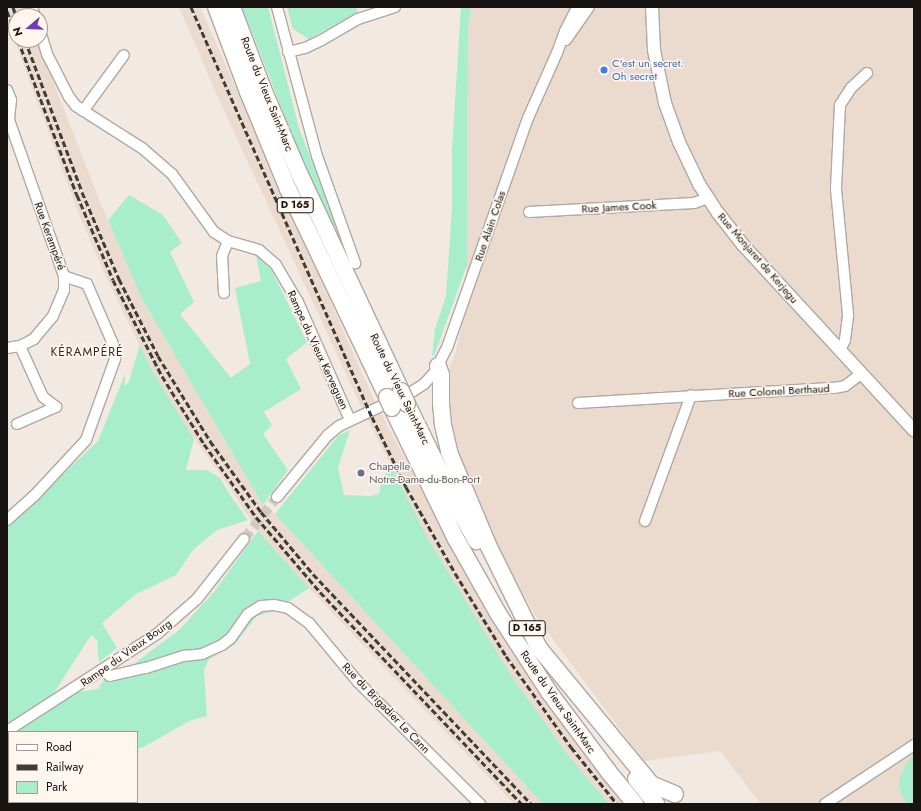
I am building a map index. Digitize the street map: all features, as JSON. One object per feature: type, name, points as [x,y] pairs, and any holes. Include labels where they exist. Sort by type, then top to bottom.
[{"type":"highway","name":"Route du Vieux Saint-Marc","points":[[216,7],[248,92],[288,189],[458,508],[539,648],[595,730],[656,804]]},
{"type":"highway","name":"Route du Vieux Saint-Marc","points":[[232,7],[263,89],[400,398],[456,539],[499,615],[549,692],[608,771],[635,804]]},
{"type":"highway","points":[[438,366],[441,375],[440,396],[443,425],[449,452],[488,545],[539,648],[651,784],[675,794]]},
{"type":"street","points":[[277,7],[317,156],[355,263]]},
{"type":"street","points":[[288,52],[305,48],[320,41],[358,18],[394,7]]},
{"type":"street","name":"Rue Alain Colas","points":[[350,420],[400,398],[432,376],[438,366],[448,345],[528,118],[557,53],[565,31],[577,7]]},
{"type":"street","name":"Rue Alain Colas","points":[[557,53],[589,7]]},
{"type":"street","name":"Rue Monjaret de Kerjegu","points":[[652,7],[654,50],[665,103],[684,153],[708,198],[743,245],[914,430]]},
{"type":"street","name":"Rampe du Vieux Kerveguen","points":[[45,48],[69,97],[83,111],[142,148],[172,174],[214,232],[228,241],[259,250],[276,265],[298,302],[350,420]]},
{"type":"street","points":[[83,111],[124,55]]},
{"type":"street","points":[[840,350],[845,340],[848,314],[836,189],[840,105],[851,88],[867,73]]},
{"type":"street","name":"Rue Kerampéré","points":[[7,90],[11,100],[8,120],[64,276],[87,284],[116,351],[115,359],[86,440],[34,496],[7,520]]},
{"type":"street","name":"Rue James Cook","points":[[529,212],[694,203],[708,198]]},
{"type":"street","points":[[224,293],[222,256],[228,241]]},
{"type":"street","points":[[7,348],[20,346],[34,339],[53,316],[64,290],[64,276]]},
{"type":"street","points":[[17,424],[56,407],[43,396],[20,346]]},
{"type":"street","name":"Rue Colonel Berthaud","points":[[578,403],[691,395],[834,388],[845,386],[862,374]]},
{"type":"street","points":[[645,521],[691,395]]},
{"type":"street","points":[[277,497],[328,435],[339,426],[350,420]]},
{"type":"street","name":"Rampe du Vieux Bourg","points":[[7,731],[157,634],[197,599],[244,539]]},
{"type":"street","name":"Rue du Brigadier Le Cann","points":[[103,670],[110,676],[146,668],[184,656],[202,654],[222,645],[231,638],[248,614],[261,606],[274,605],[288,608],[309,622],[358,682],[480,804]]},
{"type":"street","points":[[825,804],[914,745]]},
{"type":"shaded area","points":[[7,7],[25,7],[8,8],[8,23]]},
{"type":"shaded area","points":[[179,7],[200,7],[374,400],[470,582],[519,661],[566,729],[624,804],[609,804],[567,754],[510,674],[427,537],[361,406],[220,102]]},
{"type":"shaded area","points":[[471,7],[914,7],[914,804],[761,804],[720,751],[644,761],[535,615],[496,547],[455,446],[448,401],[449,368],[455,355],[466,309],[468,30]]},
{"type":"shaded area","points":[[17,48],[40,48],[100,202],[142,299],[263,505],[275,514],[543,804],[514,804],[309,588],[258,531],[219,472],[194,439],[153,372],[107,279],[80,217]]},
{"type":"green space","points":[[242,7],[268,7],[299,128],[336,224],[331,225],[291,132]]},
{"type":"green space","points":[[287,7],[356,7],[358,12],[309,39],[293,29]]},
{"type":"green space","points":[[461,7],[471,7],[468,30],[467,265],[434,356],[432,356],[435,329],[446,296],[452,208],[452,149]]},
{"type":"green space","points":[[129,195],[163,215],[182,243],[170,252],[194,302],[180,314],[231,378],[250,364],[235,288],[261,281],[256,255],[272,271],[307,342],[286,359],[301,389],[264,412],[272,425],[263,434],[288,470],[263,505],[142,299],[108,220]]},
{"type":"green space","points":[[140,345],[153,372],[194,439],[186,470],[207,470],[220,478],[248,520],[217,530],[193,550],[176,575],[136,594],[102,623],[117,648],[99,662],[97,647],[98,641],[91,635],[52,696],[98,689],[107,675],[131,666],[179,630],[214,592],[258,531],[309,588],[274,611],[257,616],[234,645],[209,659],[204,670],[207,716],[189,721],[144,747],[138,749],[138,731],[8,731],[7,800],[7,527],[98,441],[125,374],[125,387],[129,381]]},
{"type":"green space","points":[[350,430],[338,468],[344,495],[370,496],[379,494],[382,478],[391,466],[427,537],[510,674],[567,754],[609,804],[543,804],[275,514],[338,436]]},
{"type":"green space","points":[[914,755],[914,804],[906,804],[899,788],[900,777],[907,762]]},
{"type":"tunnel","points":[[244,539],[277,497]]},
{"type":"railway","points":[[191,7],[372,417],[406,487],[455,573],[506,656],[571,747],[617,804]]},
{"type":"railway","points":[[21,48],[77,195],[113,280],[162,376],[204,444],[256,517],[320,592],[522,804]]},
{"type":"railway","points":[[28,48],[82,192],[119,279],[158,356],[210,441],[261,512],[313,574],[531,804]]},
{"type":"place","name":"C'est un secret. Oh secret","points":[[604,70]]},
{"type":"place","name":"Chapelle Notre-Dame-du-Bon-Port","points":[[361,473]]},
{"type":"district","name":"KÉRAMPÉRÉ","points":[[87,353]]}]
